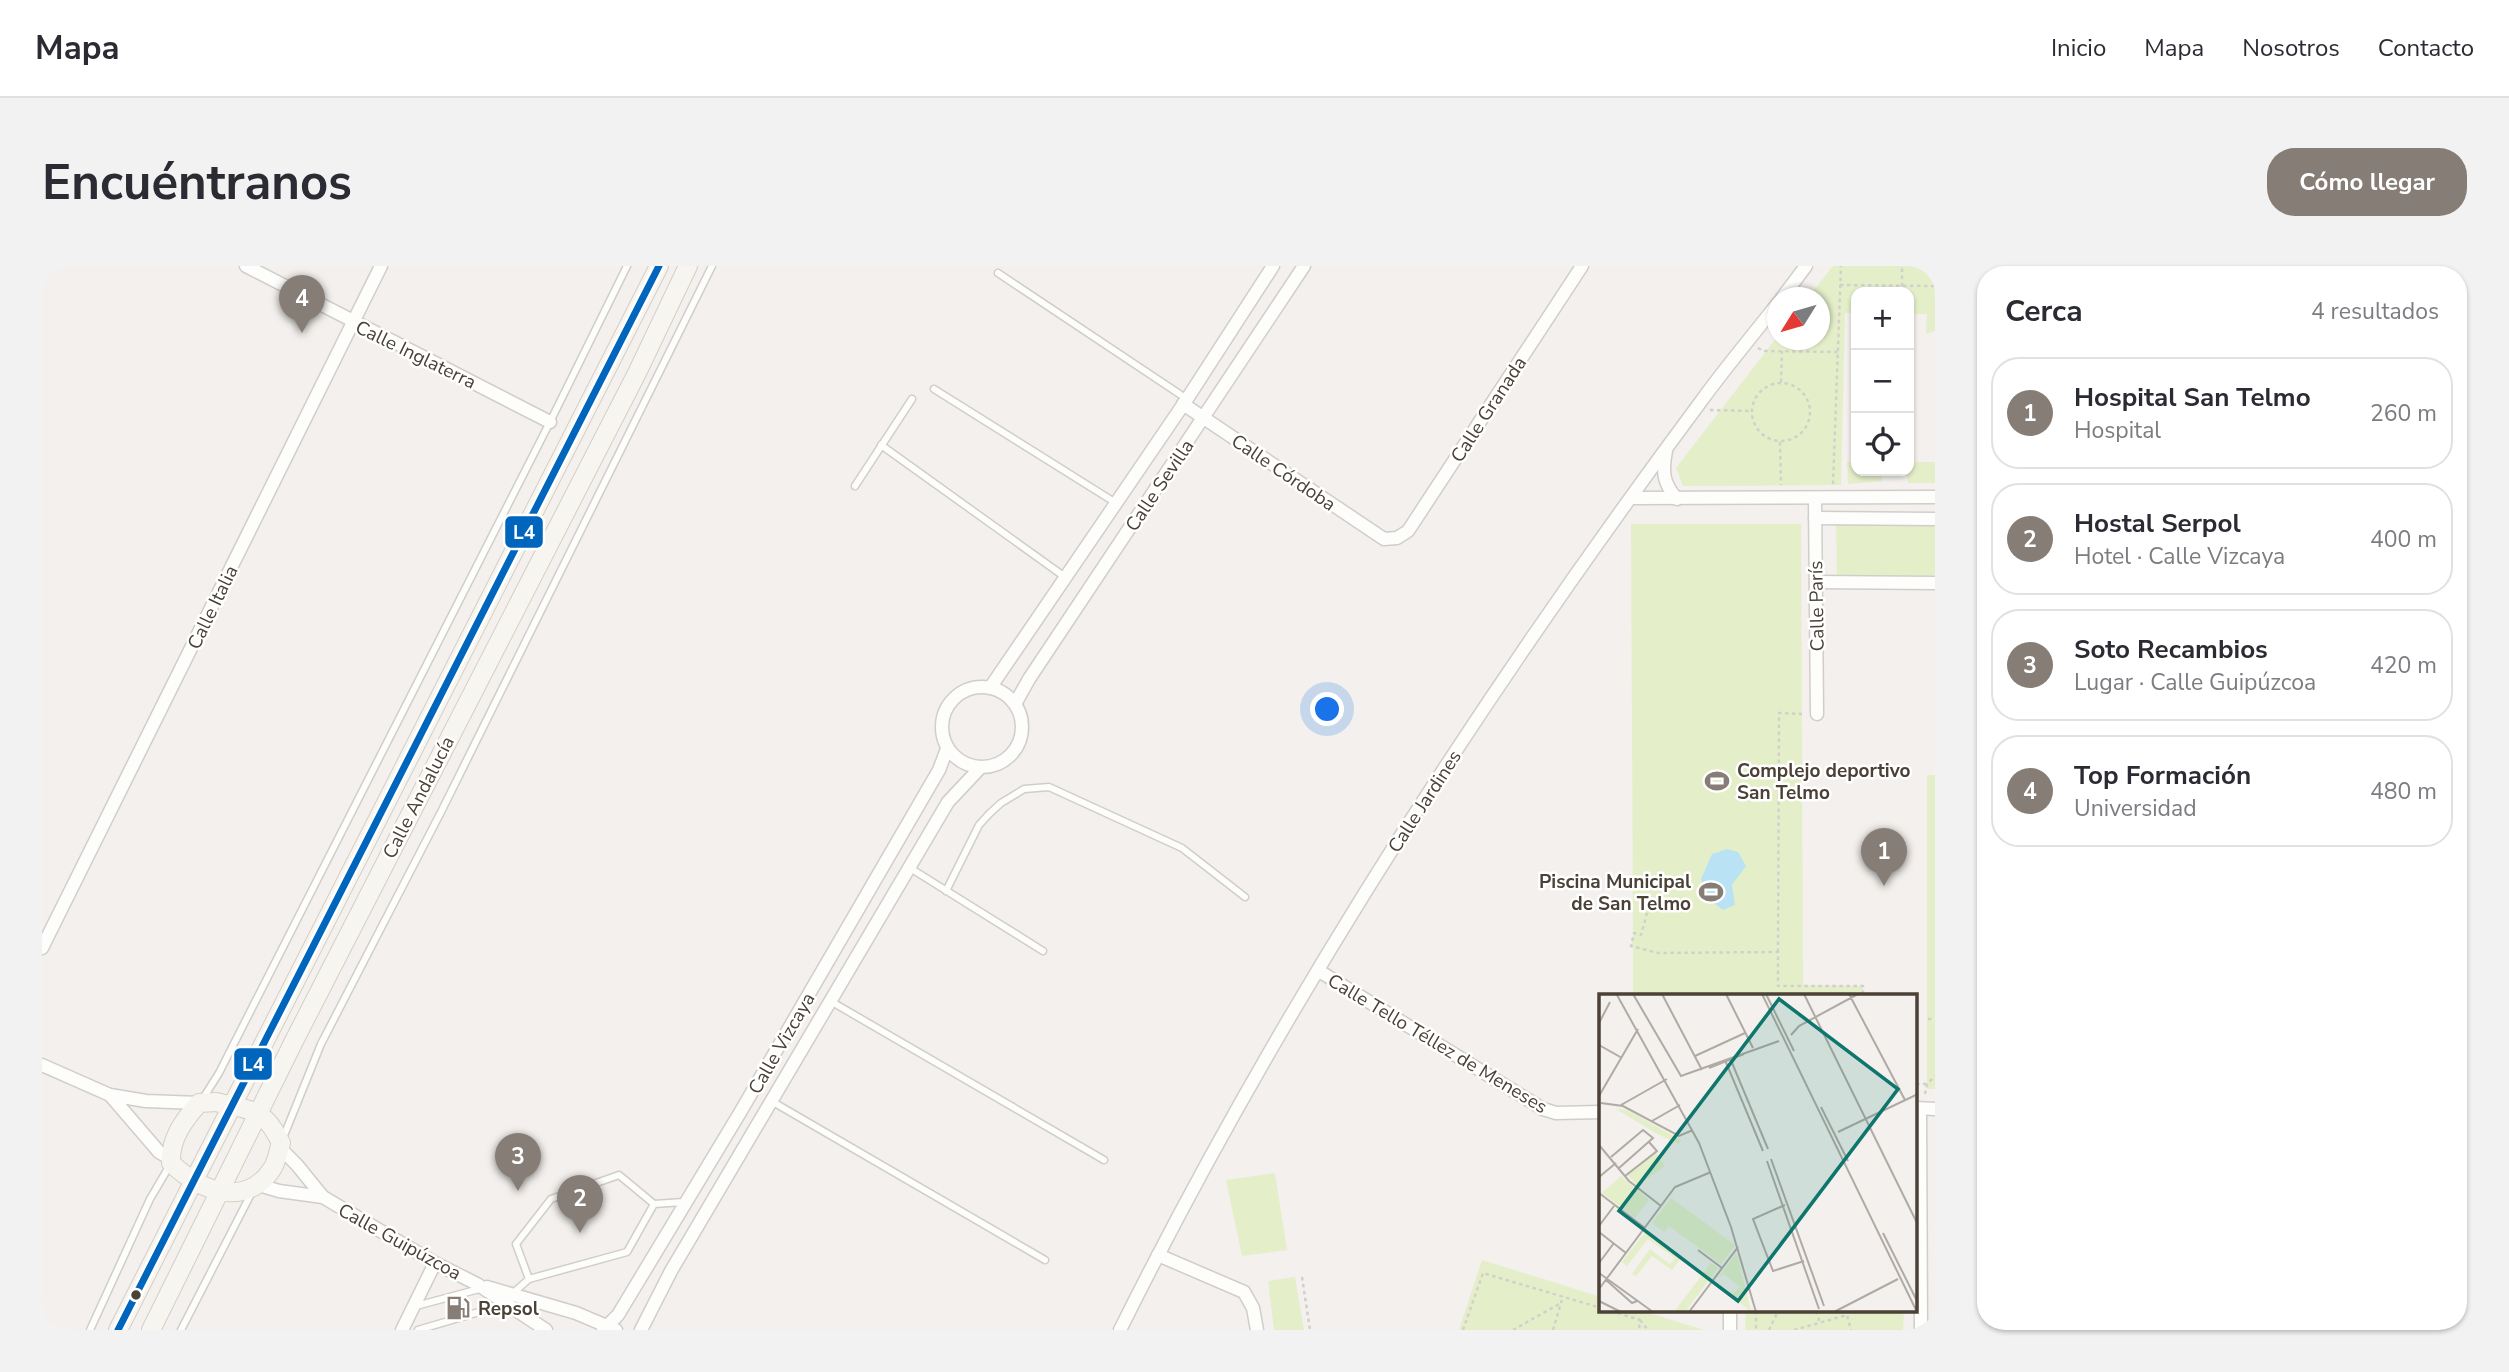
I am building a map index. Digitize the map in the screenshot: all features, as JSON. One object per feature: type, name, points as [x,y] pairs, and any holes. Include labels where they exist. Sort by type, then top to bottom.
[{"type":"main road","name":"Calle Andalucía","points":[[118,1330],[659,266]]},
{"type":"main road","name":"Calle Andalucía","points":[[151,1330],[295,1039],[637,373],[688,266]]},
{"type":"main road","points":[[216,1102],[232,1106],[260,1113],[272,1125],[280,1145],[274,1167],[256,1186],[237,1192],[221,1191],[194,1182],[171,1161],[176,1136],[184,1120],[200,1103],[216,1102]]},
{"type":"street","name":"Calle Inglaterra","points":[[246,266],[550,422]]},
{"type":"street","name":"Calle Italia","points":[[42,948],[381,266]]},
{"type":"street","name":"Calle Sevilla","points":[[990,688],[1185,401],[1273,266]]},
{"type":"street","name":"Calle Sevilla","points":[[1015,704],[1304,266]]},
{"type":"street","name":"Calle Granada","points":[[1384,539],[1397,538],[1408,531],[1582,266]]},
{"type":"street","points":[[1790,287],[1806,266]]},
{"type":"street","name":"Calle Jardines","points":[[1121,1330],[1205,1165],[1319,971],[1452,756],[1631,498],[1767,316]]},
{"type":"street","name":"Calle Córdoba","points":[[1185,401],[1203,418],[1384,539]]},
{"type":"street","points":[[1667,448],[1662,469],[1664,481],[1677,499]]},
{"type":"street","points":[[1631,498],[1935,497]]},
{"type":"street","name":"Calle París","points":[[1815,498],[1817,714]]},
{"type":"street","points":[[1815,518],[1935,519]]},
{"type":"street","points":[[1815,582],[1935,583]]},
{"type":"street","points":[[971,688],[990,688],[1007,696],[1015,704],[1022,723],[1022,734],[1016,749],[1001,764],[980,768],[962,763],[947,749],[941,725],[945,709],[958,695],[971,688]]},
{"type":"street","name":"Calle Vizcaya","points":[[609,1329],[815,985],[939,770],[947,749]]},
{"type":"street","name":"Calle Vizcaya","points":[[641,1330],[671,1271],[948,802],[980,768]]},
{"type":"street","name":"Calle Tello Téllez de Meneses","points":[[1319,971],[1543,1109],[1556,1113],[1599,1112]]},
{"type":"street","points":[[815,985],[832,1002]]},
{"type":"street","points":[[42,1065],[110,1095],[146,1101],[200,1103]]},
{"type":"street","points":[[110,1095],[159,1152],[171,1161]]},
{"type":"street","points":[[1921,1330],[1918,1109],[1935,1109]]},
{"type":"street","name":"Calle Guipúzcoa","points":[[280,1145],[323,1197],[435,1263],[509,1299],[576,1313],[609,1329]]},
{"type":"street","name":"Calle Guipúzcoa","points":[[256,1186],[323,1197]]},
{"type":"street","points":[[1158,1255],[1244,1292],[1254,1308],[1257,1330]]},
{"type":"street","points":[[402,1330],[435,1263]]},
{"type":"street","name":"Calle Guipúzcoa","points":[[509,1299],[545,1330]]},
{"type":"street","points":[[1730,1312],[1730,1330]]},
{"type":"lane","points":[[200,1103],[219,1073],[627,266]]},
{"type":"lane","name":"Calle Andalucía","points":[[280,1145],[321,1044],[443,810],[712,266]]},
{"type":"lane","points":[[998,273],[1185,401]]},
{"type":"lane","points":[[934,389],[1116,503]]},
{"type":"lane","points":[[855,486],[912,399]]},
{"type":"lane","points":[[881,445],[1065,577]]},
{"type":"lane","points":[[946,891],[979,825],[989,814],[1024,789],[1049,787],[1182,848],[1245,897]]},
{"type":"lane","points":[[910,868],[1043,951]]},
{"type":"lane","points":[[832,1002],[1104,1160]]},
{"type":"lane","points":[[773,1102],[1045,1260]]},
{"type":"lane","points":[[89,1330],[150,1199],[171,1161]]},
{"type":"lane","points":[[529,1279],[516,1244],[551,1199],[619,1175],[654,1204],[686,1202]]},
{"type":"lane","points":[[181,1330],[256,1186]]},
{"type":"lane","points":[[418,1330],[509,1299],[529,1279],[627,1252],[654,1204]]},
{"type":"lane","points":[[414,1307],[480,1286]]},
{"type":"path","points":[[1833,498],[1841,266]]},
{"type":"path","points":[[1902,266],[1902,286]]},
{"type":"path","points":[[1840,285],[1935,286]]},
{"type":"path","points":[[1748,342],[1763,351],[1838,352]]},
{"type":"path","points":[[1781,382],[1782,351]]},
{"type":"path","points":[[1781,382],[1799,388],[1810,403],[1811,412],[1809,421],[1798,436],[1780,441],[1762,434],[1755,426],[1752,411],[1756,397],[1763,389],[1781,382]]},
{"type":"path","points":[[1695,410],[1752,411]]},
{"type":"path","points":[[1780,441],[1782,498]]},
{"type":"path","points":[[1817,714],[1779,713],[1779,986],[1863,985],[1863,994]]},
{"type":"path","points":[[1649,906],[1642,935],[1634,933],[1631,946],[1658,953],[1778,952]]},
{"type":"path","points":[[1928,1019],[1935,1019]]},
{"type":"path","points":[[1918,1109],[1927,1084],[1935,1076]]},
{"type":"path","points":[[1918,1084],[1927,1084]]},
{"type":"path","points":[[1463,1330],[1483,1273],[1599,1307]]},
{"type":"path","points":[[1302,1277],[1310,1330]]},
{"type":"path","points":[[1553,1330],[1563,1296]]},
{"type":"path","points":[[1514,1330],[1561,1303]]},
{"type":"path","points":[[1614,1312],[1640,1320],[1648,1330]]},
{"type":"path","points":[[1756,1312],[1756,1330]]},
{"type":"path","points":[[1769,1330],[1778,1312]]},
{"type":"path","points":[[1816,1312],[1820,1323]]},
{"type":"path","points":[[1794,1330],[1847,1315],[1851,1330]]},
{"type":"path","points":[[1639,1330],[1640,1320]]},
{"type":"green space","points":[[1833,266],[1935,266],[1935,331],[1926,334],[1927,314],[1914,314],[1914,287],[1851,287],[1851,313],[1845,313],[1841,485],[1683,486],[1676,468],[1767,350],[1830,350],[1830,287],[1816,287]]},
{"type":"green space","points":[[1847,462],[1851,462],[1851,476],[1882,476],[1882,481],[1848,484]]},
{"type":"green space","points":[[1914,462],[1935,462],[1935,483],[1908,483],[1907,476],[1914,476]]},
{"type":"green space","points":[[1836,518],[1935,519],[1935,583],[1837,582]]},
{"type":"green space","name":"Complejo deportivo San Telmo","points":[[1631,524],[1801,524],[1803,985],[1863,986],[1863,994],[1633,994]]},
{"type":"green space","points":[[1927,775],[1935,775],[1935,1089],[1927,1089]]},
{"type":"green space","points":[[1275,1173],[1287,1250],[1242,1256],[1226,1180]]},
{"type":"green space","points":[[1482,1260],[1599,1296],[1599,1312],[1646,1312],[1704,1330],[1459,1330]]},
{"type":"green space","points":[[1295,1277],[1304,1330],[1274,1330],[1268,1281]]},
{"type":"green space","points":[[1746,1312],[1904,1312],[1903,1330],[1745,1330]]},
{"type":"water","points":[[1727,849],[1738,852],[1746,866],[1732,885],[1735,905],[1723,910],[1708,899],[1701,879],[1712,854]]},
{"type":"transit line","name":"L4","points":[[118,1330],[659,266]]},
{"type":"place","name":"Top Formación","points":[[302,333]]},
{"type":"place","name":"Complejo deportivo San Telmo","points":[[1717,781]]},
{"type":"place","name":"Hospital San Telmo","points":[[1884,886]]},
{"type":"place","name":"Piscina Municipal de San Telmo","points":[[1711,892]]},
{"type":"place","name":"Soto Recambios","points":[[518,1191]]},
{"type":"place","name":"Hostal Serpol","points":[[580,1233]]},
{"type":"place","name":"Repsol","points":[[458,1308]]}]
